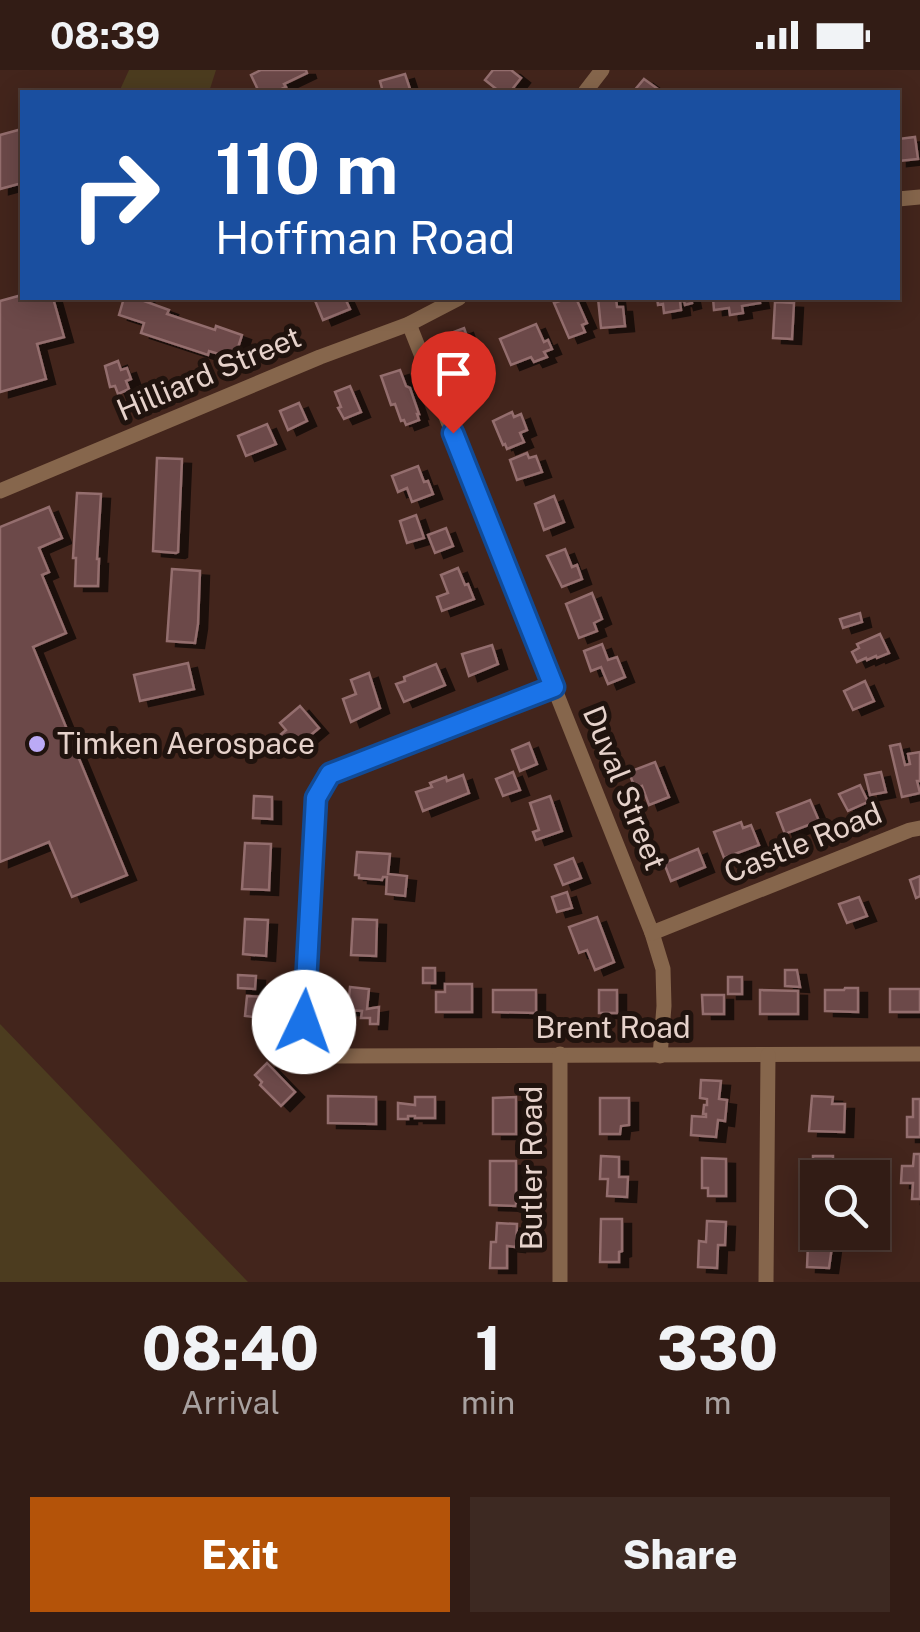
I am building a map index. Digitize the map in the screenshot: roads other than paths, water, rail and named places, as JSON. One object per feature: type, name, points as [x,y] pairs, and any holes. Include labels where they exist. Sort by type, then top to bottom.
[{"type":"street","points":[[587,90],[602,70]]},
{"type":"street","points":[[409,324],[427,300]]},
{"type":"street","name":"Hilliard Street","points":[[0,491],[320,357],[409,324],[456,300]]},
{"type":"street","name":"Duval Street","points":[[409,324],[652,932],[663,969],[660,1056]]},
{"type":"street","name":"Brent Road","points":[[554,687],[330,774],[316,798],[304,1022],[309,1046],[329,1056],[920,1054]]},
{"type":"street","name":"Castle Road","points":[[652,932],[920,828]]},
{"type":"street","name":"Butler Road","points":[[560,1054],[560,1282]]},
{"type":"street","points":[[766,1282],[768,1055]]},
{"type":"place","name":"Timken Aerospace","points":[[37,744]]}]
